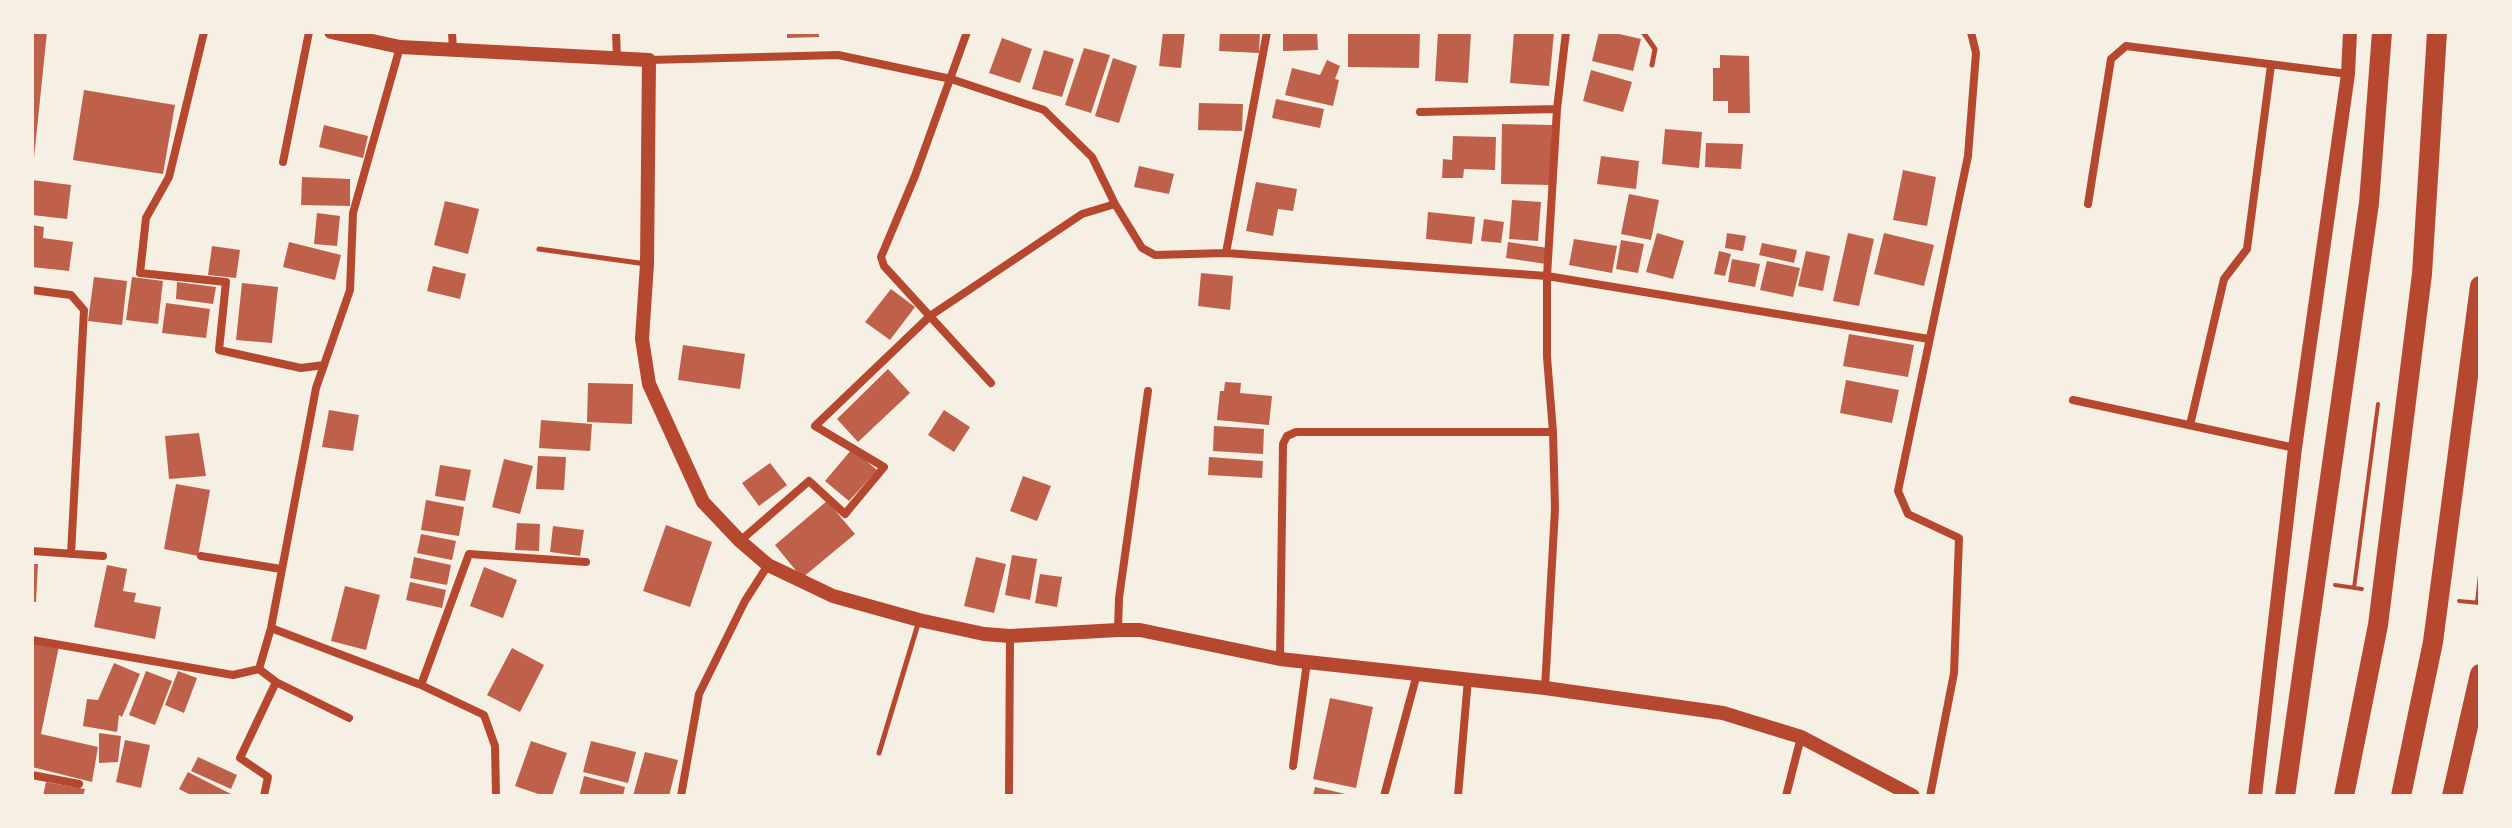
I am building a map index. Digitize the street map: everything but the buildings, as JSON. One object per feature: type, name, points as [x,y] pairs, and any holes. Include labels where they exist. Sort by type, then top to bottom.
[{"type":"highway","points":[[2285,796],[2369,203],[2382,32]]},
{"type":"highway","points":[[2344,796],[2378,625],[2420,289],[2437,32]]},
{"type":"highway","points":[[2401,796],[2433,642],[2480,286]]},
{"type":"highway","points":[[2452,796],[2480,674]]},
{"type":"street","points":[[204,32],[169,177],[146,218],[140,273],[226,282],[219,350],[301,368],[324,365]]},
{"type":"street","points":[[283,162],[309,32]]},
{"type":"street","points":[[331,32],[400,47],[617,59],[838,55],[951,79],[1044,110],[1092,157],[1115,204],[1142,248],[1155,255],[1226,253],[1547,276],[1929,339]]},
{"type":"street","points":[[452,32],[453,50]]},
{"type":"street","points":[[616,32],[617,59]]},
{"type":"street","points":[[967,32],[881,257],[884,266],[991,383]]},
{"type":"street","points":[[1226,253],[1267,32]]},
{"type":"street","points":[[1545,688],[1555,509],[1547,357],[1547,276],[1557,109],[1566,32]]},
{"type":"street","points":[[1930,796],[1954,673],[1959,538],[1908,514],[1898,491],[1968,156],[1976,53],[1971,32]]},
{"type":"street","points":[[2255,796],[2295,448],[2348,74],[2350,32]]},
{"type":"street","points":[[2088,204],[2111,59],[2126,46],[2348,74]]},
{"type":"street","points":[[259,669],[271,628],[316,388],[350,290],[353,213],[400,47]]},
{"type":"street","points":[[649,60],[647,264],[642,339],[649,384],[703,502],[768,565],[833,596],[984,634],[1010,636],[1140,630],[1280,659],[1545,688],[1723,713],[1801,737],[1913,796]]},
{"type":"street","points":[[2190,425],[2224,279],[2247,249],[2271,65]]},
{"type":"street","points":[[1420,112],[1557,109]]},
{"type":"street","points":[[740,541],[809,481],[845,514],[884,467],[815,426],[930,316],[1082,214],[1115,204]]},
{"type":"street","points":[[32,290],[71,295],[84,310],[71,554]]},
{"type":"street","points":[[1118,630],[1119,598],[1148,391]]},
{"type":"street","points":[[2073,400],[2295,448]]},
{"type":"street","points":[[1280,659],[1283,444],[1287,436],[1296,432],[1553,432]]},
{"type":"street","points":[[32,551],[103,556]]},
{"type":"street","points":[[421,685],[469,554],[586,562]]},
{"type":"street","points":[[201,556],[281,569]]},
{"type":"street","points":[[681,796],[699,694],[745,601],[768,565]]},
{"type":"street","points":[[271,628],[421,685],[484,715],[495,746],[496,796]]},
{"type":"street","points":[[1009,796],[1010,636]]},
{"type":"street","points":[[32,640],[233,675],[259,669]]},
{"type":"street","points":[[1293,766],[1307,662]]},
{"type":"street","points":[[259,669],[276,682],[349,718]]},
{"type":"street","points":[[1384,796],[1417,674]]},
{"type":"street","points":[[1458,796],[1468,679]]},
{"type":"street","points":[[264,796],[268,777],[240,758],[276,682]]},
{"type":"street","points":[[1786,796],[1801,737]]},
{"type":"street","points":[[32,775],[79,784]]},
{"type":"lane","points":[[1643,32],[1655,49],[1652,65]]},
{"type":"lane","points":[[539,249],[647,264]]},
{"type":"lane","points":[[879,753],[919,620]]},
{"type":"path","points":[[2354,588],[2378,404]]},
{"type":"path","points":[[2477,603],[2480,576]]}]
